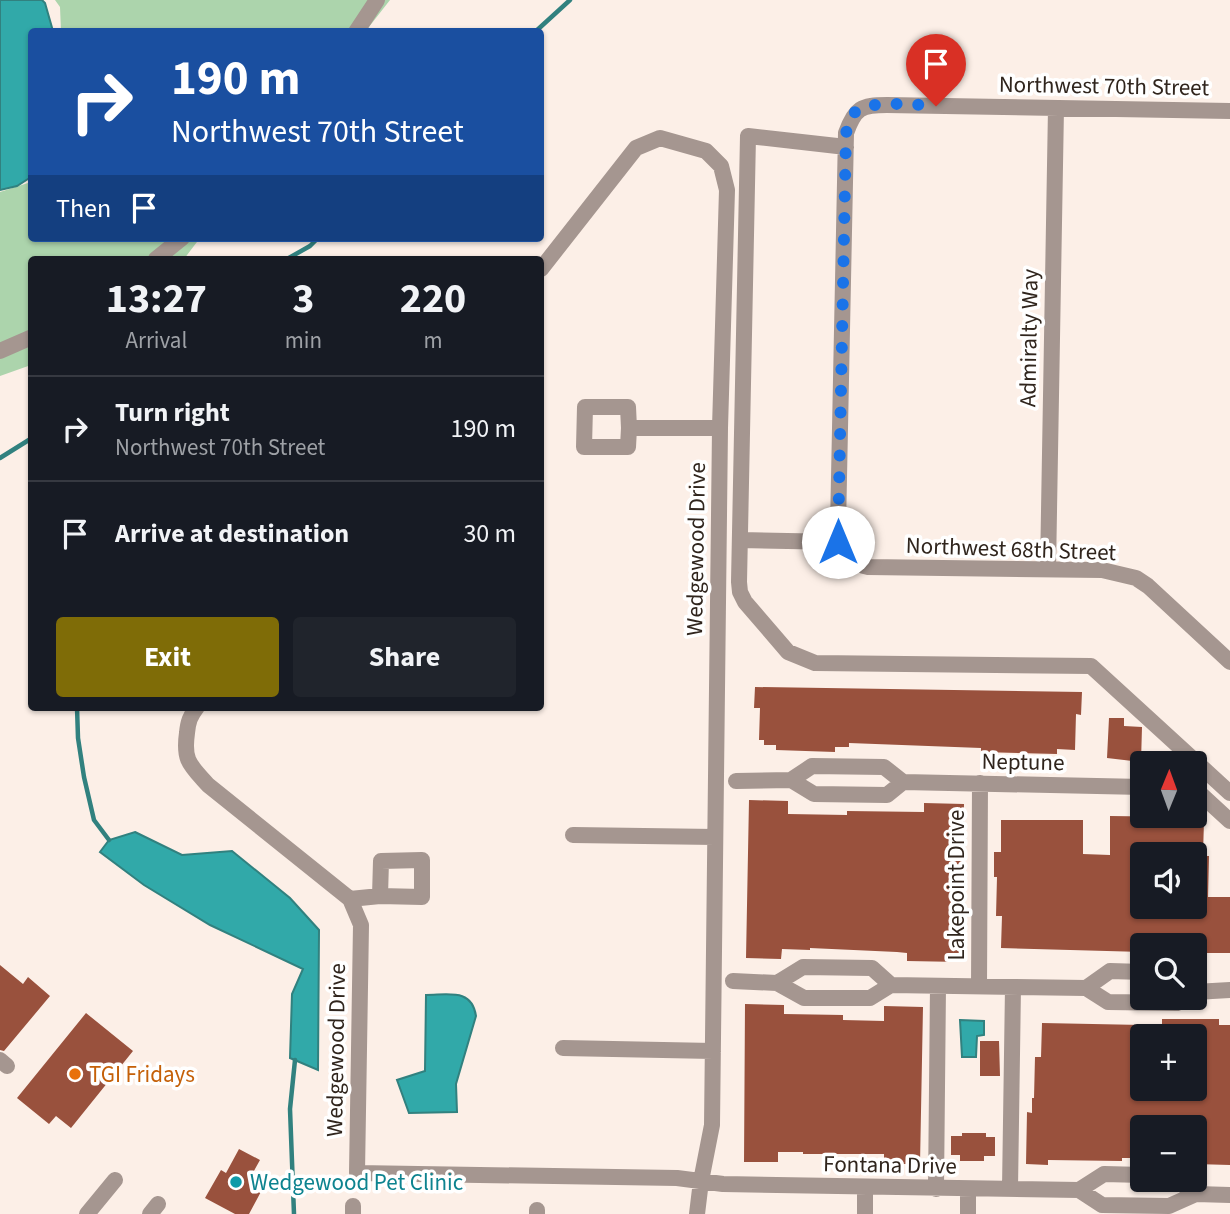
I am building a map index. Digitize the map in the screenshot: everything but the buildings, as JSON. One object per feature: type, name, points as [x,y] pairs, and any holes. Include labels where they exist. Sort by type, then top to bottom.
[{"type":"street","points":[[359,28],[377,0]]},
{"type":"street","name":"Northwest 70th Street","points":[[846,147],[846,133],[853,113],[863,108],[887,105],[1230,111]]},
{"type":"street","name":"Admiralty Way","points":[[1048,569],[1056,108]]},
{"type":"street","points":[[740,540],[838,542],[846,147],[747,136],[740,540],[740,592],[744,602],[788,652],[816,663],[1091,666],[1230,793]]},
{"type":"street","name":"Wedgewood Drive","points":[[544,265],[636,148],[660,138],[706,151],[721,166],[727,190],[720,428],[712,1125],[697,1214]]},
{"type":"street","points":[[160,256],[177,242]]},
{"type":"street","points":[[0,351],[28,339]]},
{"type":"street","points":[[629,428],[720,428]]},
{"type":"street","name":"Northwest 68th Street","points":[[838,542],[845,557],[868,567],[1102,570],[1136,579],[1148,586],[1230,662]]},
{"type":"street","points":[[194,711],[188,719],[184,751],[192,766],[208,785],[350,899],[380,896]]},
{"type":"street","name":"Neptune","points":[[791,780],[811,766],[884,767],[903,782],[1130,787]]},
{"type":"street","name":"Neptune","points":[[736,781],[791,780],[814,793],[875,795],[887,795],[903,782]]},
{"type":"street","name":"Lakepoint Drive","points":[[979,986],[980,783]]},
{"type":"street","points":[[1208,801],[1230,821]]},
{"type":"street","points":[[573,835],[715,837]]},
{"type":"street","name":"Wedgewood Drive","points":[[350,899],[361,925],[357,1173],[677,1178],[701,1181]]},
{"type":"street","points":[[777,983],[803,967],[872,968],[891,985]]},
{"type":"street","points":[[1086,988],[1110,971],[1130,972]]},
{"type":"street","points":[[733,981],[777,983],[804,998],[870,998],[891,985],[979,986],[1086,988],[1108,1002],[1130,1002]]},
{"type":"street","name":"Lakepoint Drive","points":[[936,1189],[938,986]]},
{"type":"street","points":[[1010,1189],[1013,987]]},
{"type":"street","points":[[1207,991],[1230,990]]},
{"type":"street","points":[[564,1048],[713,1051]]},
{"type":"street","name":"Fontana Drive","points":[[1079,1190],[1104,1174],[1130,1175]]},
{"type":"street","points":[[87,1214],[115,1181]]},
{"type":"street","name":"Fontana Drive","points":[[701,1181],[866,1188],[1079,1190],[1102,1205],[1169,1206],[1196,1194],[1230,1195]]},
{"type":"street","points":[[865,1214],[866,1188]]},
{"type":"street","points":[[968,1189],[968,1214]]},
{"type":"green space","points":[[55,0],[390,0],[368,28],[61,28],[60,7]]},
{"type":"green space","points":[[28,183],[28,242],[197,242],[186,256],[28,256],[28,366],[0,376],[0,192]]},
{"type":"water","points":[[0,0],[42,0],[52,28],[28,28],[28,179],[17,186],[0,190]]},
{"type":"water","points":[[135,832],[182,855],[232,851],[290,898],[319,930],[318,1070],[290,1058],[292,994],[303,969],[210,925],[144,885],[100,852],[109,840]]},
{"type":"water","points":[[426,995],[458,995],[470,1001],[474,1007],[476,1016],[456,1084],[457,1112],[409,1113],[397,1080],[425,1071]]},
{"type":"water","points":[[960,1020],[984,1021],[984,1035],[977,1036],[976,1057],[962,1057]]},
{"type":"waterway","points":[[539,28],[570,0]]},
{"type":"waterway","points":[[292,256],[314,242]]},
{"type":"waterway","points":[[0,458],[28,440]]},
{"type":"waterway","points":[[77,711],[84,777],[94,820],[109,840]]},
{"type":"waterway","points":[[294,1214],[290,1109],[295,1060]]},
{"type":"place","name":"TGI Fridays","points":[[75,1074]]},
{"type":"place","name":"Wedgewood Pet Clinic","points":[[236,1182]]},
{"type":"route","points":[[838,542],[846,133],[853,113],[863,108],[874,105],[936,106]]}]
